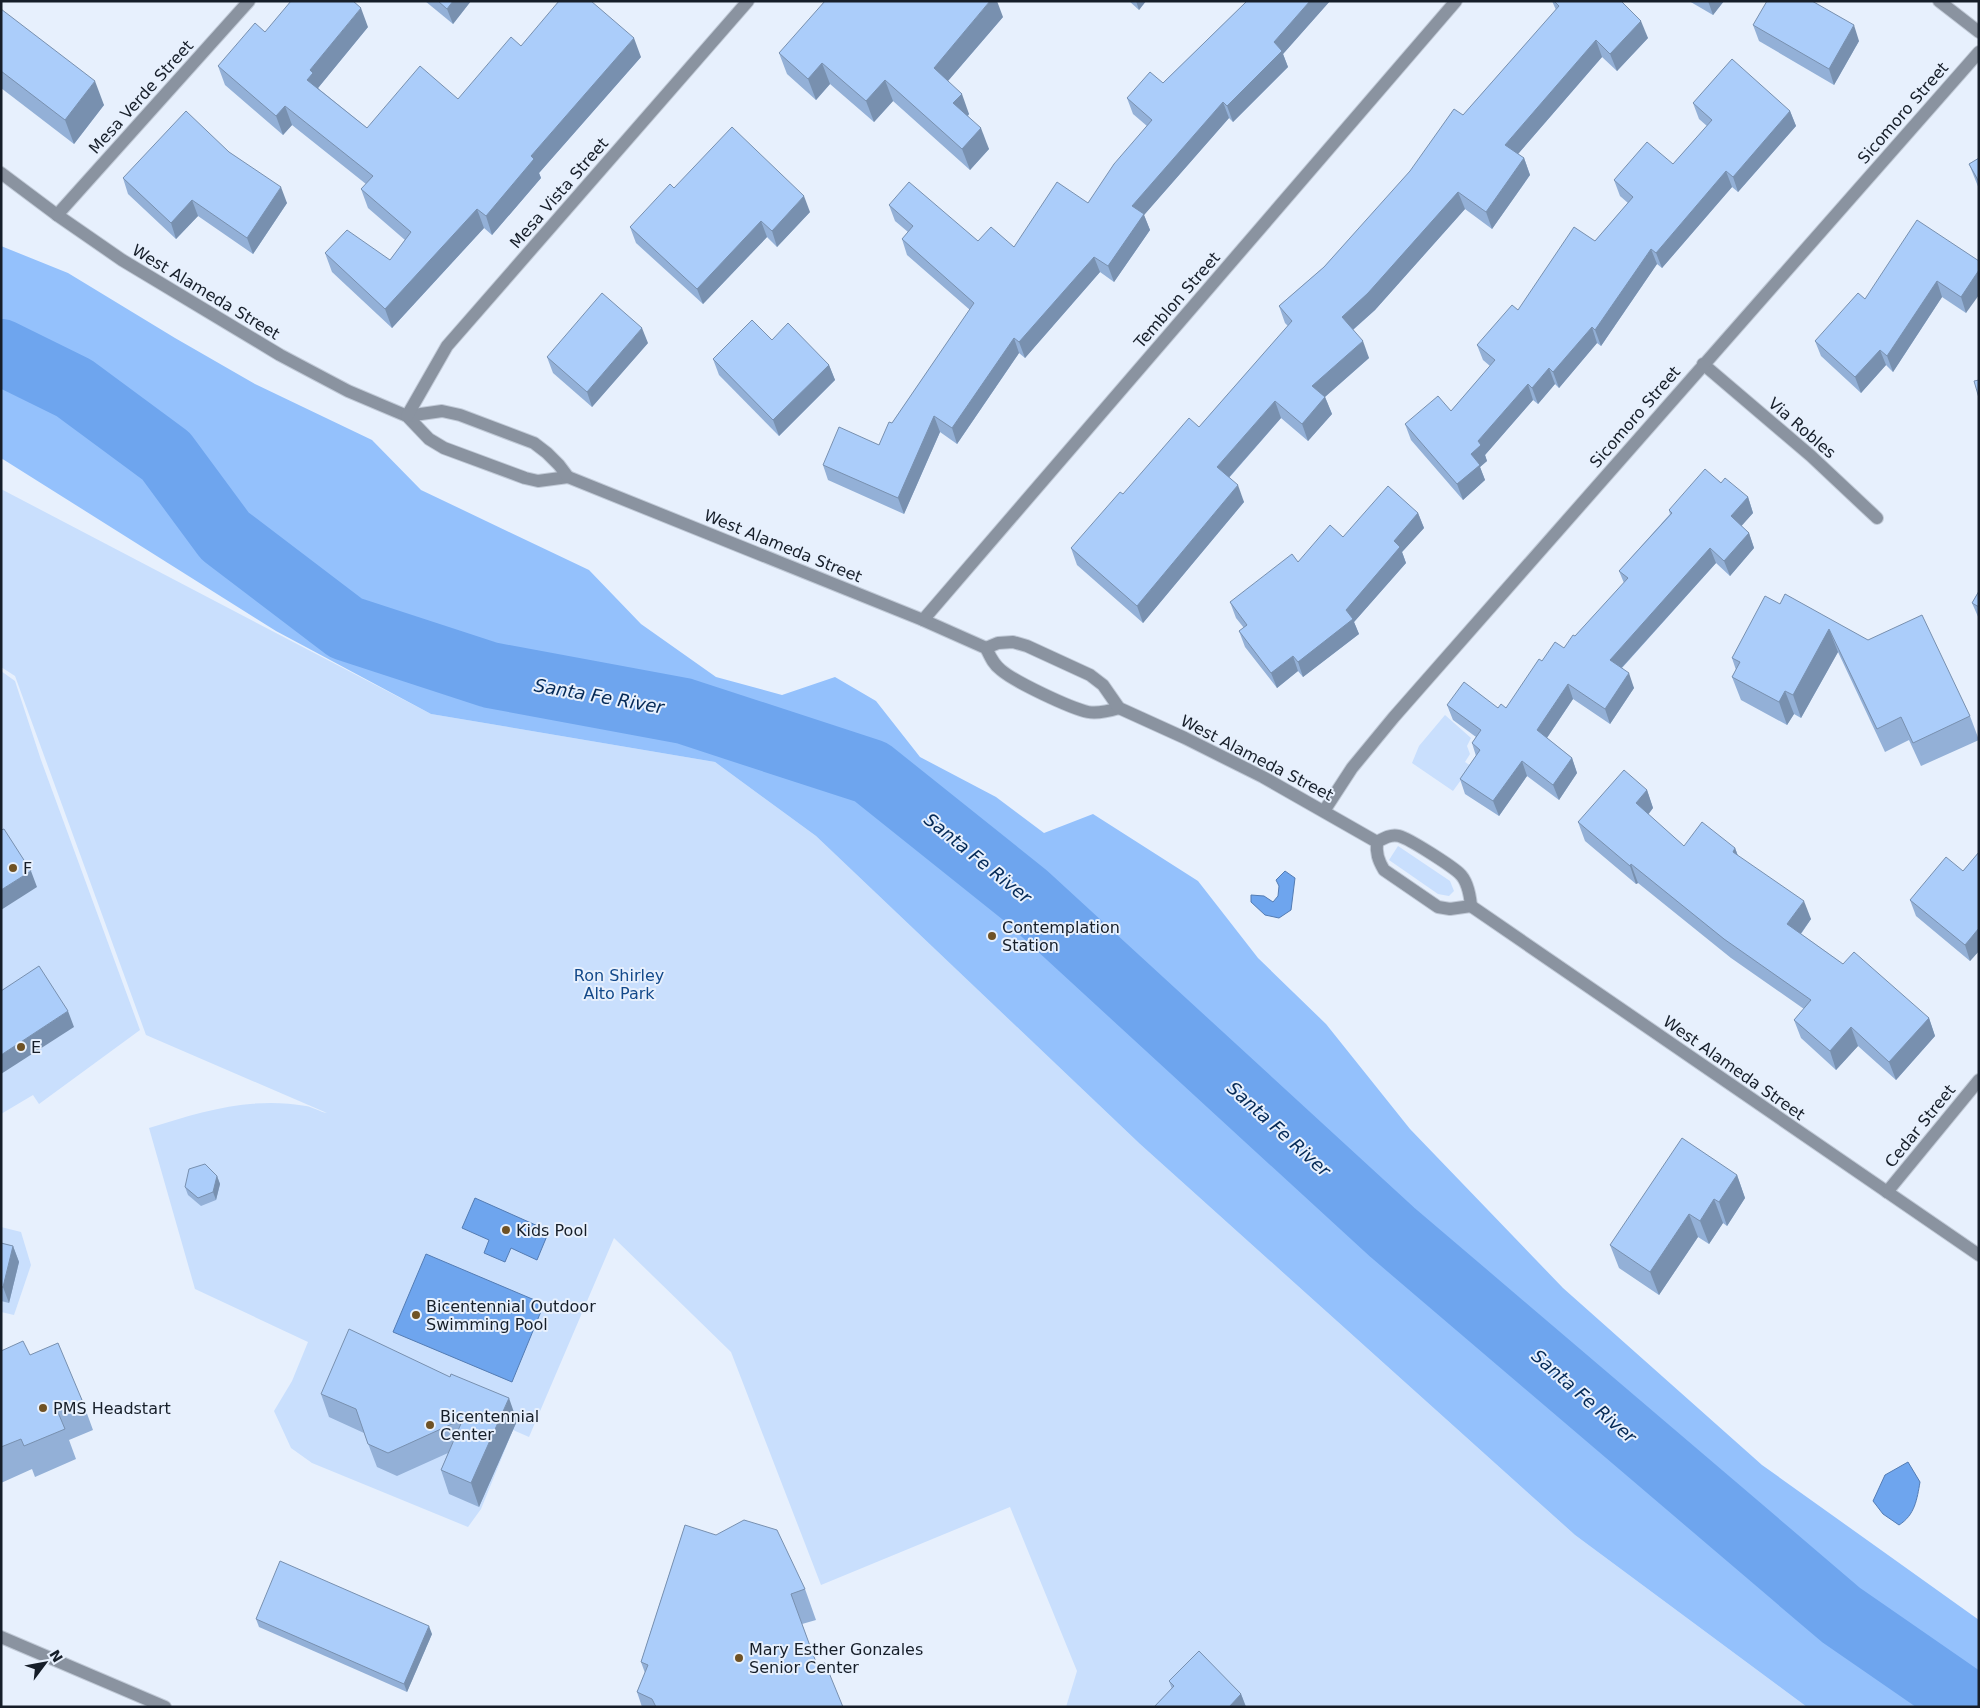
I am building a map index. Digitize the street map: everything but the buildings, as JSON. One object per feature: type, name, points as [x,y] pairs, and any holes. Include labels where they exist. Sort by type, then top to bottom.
[{"type":"street","name":"Mesa Verde Street","points":[[57,215],[249,1]]},
{"type":"street","name":"Mesa Vista Street","points":[[407,416],[448,346],[748,1]]},
{"type":"street","name":"Temblon Street","points":[[923,620],[1456,1]]},
{"type":"street","points":[[1939,1],[1979,32]]},
{"type":"street","name":"Sicomoro Street","points":[[1324,811],[1352,768],[1394,717],[1979,52]]},
{"type":"street","name":"West Alameda Street","points":[[1,173],[57,215],[154,280],[280,355],[348,391],[407,416],[429,439],[444,448],[525,478],[538,481],[568,477]]},
{"type":"street","name":"Via Robles","points":[[1703,364],[1811,456],[1877,518]]},
{"type":"street","name":"West Alameda Street","points":[[407,416],[442,411],[460,415],[534,443],[547,453],[568,477],[923,620],[986,648]]},
{"type":"street","points":[[1013,642],[1027,646],[1090,675],[1103,685],[1119,708],[1106,712],[1090,712],[1075,708],[1010,677],[999,669],[991,659],[986,648],[1013,642]]},
{"type":"street","name":"West Alameda Street","points":[[1119,708],[1224,757],[1377,842]]},
{"type":"street","points":[[1387,836],[1398,836],[1409,840],[1460,874],[1470,895],[1471,906],[1450,910],[1438,907],[1384,870],[1378,861],[1376,852],[1377,842],[1387,836]]},
{"type":"street","name":"West Alameda Street","points":[[1471,906],[1979,1255]]},
{"type":"street","name":"Cedar Street","points":[[1887,1192],[1979,1080]]},
{"type":"street","points":[[1,1637],[165,1707]]},
{"type":"green space","name":"Ron Shirley Alto Park","points":[[1,489],[431,714],[715,762],[816,836],[1140,1144],[1575,1535],[1807,1707],[1066,1707],[1077,1671],[1010,1507],[821,1585],[731,1352],[614,1238],[529,1437],[513,1430],[481,1509],[468,1527],[312,1463],[291,1448],[274,1411],[292,1381],[308,1342],[195,1289],[149,1128],[207,1111],[246,1104],[286,1103],[309,1107],[327,1113],[146,1035],[15,676],[1,667]]},
{"type":"green space","points":[[1,671],[15,681],[41,760],[140,1030],[39,1104],[33,1095],[1,1114]]},
{"type":"green space","points":[[1445,715],[1471,738],[1467,746],[1470,754],[1465,762],[1471,766],[1453,791],[1412,763],[1419,746]]},
{"type":"green space","points":[[1398,846],[1450,881],[1454,891],[1449,896],[1438,894],[1389,860]]},
{"type":"green space","points":[[1,1227],[21,1232],[31,1265],[14,1315],[1,1312]]},
{"type":"shaded area","points":[[1,246],[68,273],[255,384],[372,440],[421,490],[589,570],[641,624],[716,677],[782,695],[835,677],[876,701],[920,757],[996,797],[1044,833],[1093,814],[1198,881],[1258,958],[1326,1024],[1410,1129],[1563,1288],[1762,1465],[1979,1620],[1979,1707],[1807,1707],[1575,1535],[1140,1144],[816,836],[715,762],[431,714],[276,631],[1,458]]},
{"type":"shaded area","points":[[1285,871],[1295,878],[1291,910],[1279,918],[1265,915],[1251,902],[1251,895],[1264,896],[1273,902],[1278,896],[1279,886],[1276,880]]},
{"type":"shaded area","name":"Kids Pool","points":[[475,1198],[549,1231],[537,1260],[511,1248],[505,1262],[484,1253],[489,1240],[462,1228]]},
{"type":"shaded area","points":[[426,1254],[544,1304],[512,1382],[393,1332]]},
{"type":"shaded area","points":[[1908,1462],[1920,1482],[1912,1511],[1899,1525],[1883,1514],[1873,1501],[1885,1475]]},
{"type":"waterway","name":"Santa Fe River","points":[[1,352],[74,388],[166,456],[225,536],[346,628],[490,675],[684,711],[871,772],[1026,896],[1392,1232],[1841,1615],[1974,1707]]},
{"type":"place","name":"F","points":[[13,868]]},
{"type":"place","name":"Contemplation Station","points":[[992,936]]},
{"type":"place","name":"E","points":[[21,1047]]},
{"type":"place","name":"Kids Pool","points":[[506,1230]]},
{"type":"place","name":"Bicentennial Outdoor Swimming Pool","points":[[416,1315]]},
{"type":"place","name":"PMS Headstart","points":[[43,1408]]},
{"type":"place","name":"Bicentennial Center","points":[[430,1425]]},
{"type":"place","name":"Mary Esther Gonzales Senior Center","points":[[739,1658]]}]
